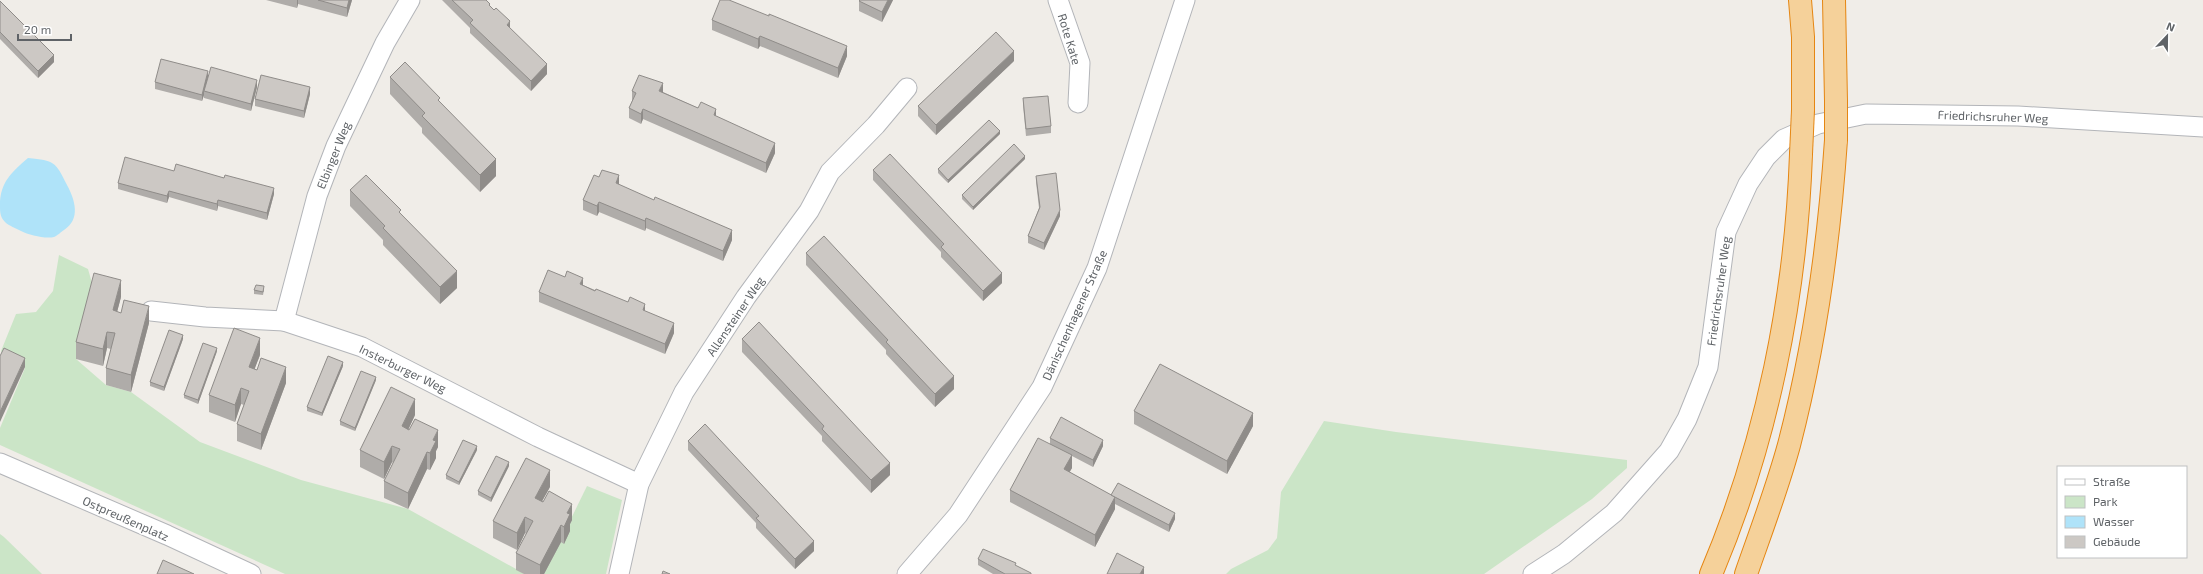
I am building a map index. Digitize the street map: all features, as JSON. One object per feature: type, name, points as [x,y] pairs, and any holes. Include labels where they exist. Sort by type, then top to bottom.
[{"type":"highway","points":[[1711,574],[1741,493],[1772,380],[1794,257],[1803,110],[1803,37],[1800,0]]},
{"type":"highway","points":[[1746,574],[1770,508],[1789,444],[1811,346],[1827,250],[1836,140],[1834,0]]},
{"type":"street","name":"Elbinger Weg","points":[[284,321],[317,196],[336,146],[385,43],[410,0]]},
{"type":"street","name":"Rote Kate","points":[[1058,0],[1080,63],[1078,103]]},
{"type":"street","name":"Dänischenhagener Straße","points":[[907,574],[958,515],[1042,387],[1097,268],[1185,0]]},
{"type":"street","name":"Allensteiner Weg","points":[[620,574],[639,484],[684,392],[746,298],[809,211],[830,172],[876,125],[907,88]]},
{"type":"street","name":"Friedrichsruher Weg","points":[[1533,574],[1564,554],[1614,514],[1669,451],[1688,419],[1708,367],[1726,232],[1748,184],[1766,157],[1784,139],[1818,124],[1866,114],[2018,116],[2203,127]]},
{"type":"street","name":"Insterburger Weg","points":[[151,311],[205,317],[284,321],[383,357],[538,437],[639,484]]},
{"type":"street","name":"Ostpreußenplatz","points":[[0,463],[251,574]]},
{"type":"street","points":[[925,555],[928,574]]},
{"type":"green space","points":[[59,255],[88,269],[94,290],[76,359],[106,385],[131,392],[200,442],[301,480],[408,509],[525,574],[285,574],[0,445],[0,428],[25,368],[4,357],[1,351],[16,314],[36,312],[53,291]]},
{"type":"green space","points":[[1324,421],[1396,432],[1627,460],[1627,468],[1592,499],[1484,574],[1226,574],[1231,569],[1268,550],[1277,538],[1281,492]]},
{"type":"green space","points":[[587,486],[622,500],[606,574],[544,574]]},
{"type":"green space","points":[[0,534],[4,537],[42,574],[0,574]]},
{"type":"water","points":[[28,158],[44,160],[57,167],[70,191],[74,203],[75,215],[73,220],[69,226],[54,237],[42,237],[24,232],[11,226],[3,220],[1,216],[0,210],[2,190],[12,173]]},
{"type":"building","points":[[318,0],[349,0],[347,8]]},
{"type":"building","points":[[452,0],[486,0],[494,10],[496,8],[510,21],[507,25],[547,64],[531,81],[470,23],[473,20]]},
{"type":"building","points":[[720,0],[729,0],[769,16],[769,14],[847,46],[838,68],[760,36],[758,39],[712,20]]},
{"type":"building","points":[[888,0],[882,12],[859,1]]},
{"type":"building","points":[[0,1],[54,55],[38,71],[0,32]]},
{"type":"building","points":[[996,32],[1014,51],[936,125],[918,106]]},
{"type":"building","points":[[161,59],[208,71],[202,95],[155,82]]},
{"type":"building","points":[[405,62],[440,98],[438,100],[496,159],[480,175],[422,116],[425,113],[390,77]]},
{"type":"building","points":[[211,67],[257,80],[251,104],[204,91]]},
{"type":"building","points":[[261,75],[310,87],[304,111],[255,99]]},
{"type":"building","points":[[639,75],[663,83],[659,91],[698,108],[701,102],[716,109],[714,115],[775,143],[766,163],[643,109],[641,114],[629,108],[636,93],[632,91]]},
{"type":"building","points":[[1048,96],[1051,126],[1026,129],[1023,98]]},
{"type":"building","points":[[989,120],[1000,131],[948,180],[938,169]]},
{"type":"building","points":[[1014,144],[1025,156],[973,207],[962,195]]},
{"type":"building","points":[[890,154],[1002,273],[983,291],[941,247],[944,244],[873,170]]},
{"type":"building","points":[[125,157],[174,171],[176,164],[224,178],[225,175],[274,188],[267,213],[218,200],[217,204],[169,191],[167,196],[118,183]]},
{"type":"building","points":[[602,170],[619,175],[616,183],[654,200],[655,197],[732,230],[723,251],[646,218],[645,221],[599,202],[597,206],[583,200],[594,175],[599,177]]},
{"type":"building","points":[[1056,173],[1060,210],[1044,243],[1028,236],[1040,207],[1036,176]]},
{"type":"building","points":[[366,175],[401,210],[399,212],[457,271],[440,287],[383,228],[385,226],[350,190]]},
{"type":"building","points":[[824,236],[954,376],[935,394],[886,342],[888,340],[806,253]]},
{"type":"building","points":[[548,270],[565,277],[567,271],[583,278],[580,284],[595,291],[596,289],[628,302],[630,297],[645,304],[643,310],[674,323],[665,344],[539,292]]},
{"type":"building","points":[[94,273],[121,280],[113,310],[121,313],[124,300],[149,306],[131,375],[106,368],[115,333],[107,332],[103,349],[76,342]]},
{"type":"building","points":[[256,285],[264,286],[263,292],[254,290]]},
{"type":"building","points":[[759,322],[890,463],[871,480],[822,429],[824,426],[742,339]]},
{"type":"building","points":[[234,328],[260,338],[249,367],[257,370],[261,358],[286,367],[261,434],[237,424],[249,391],[241,388],[235,405],[209,395]]},
{"type":"building","points":[[169,330],[183,335],[164,387],[150,382]]},
{"type":"building","points":[[203,343],[217,348],[198,400],[184,395]]},
{"type":"building","points":[[4,348],[25,358],[0,412],[0,356]]},
{"type":"building","points":[[328,356],[343,362],[322,413],[307,407]]},
{"type":"building","points":[[1160,364],[1253,413],[1227,461],[1134,411]]},
{"type":"building","points":[[361,371],[376,377],[355,428],[340,421]]},
{"type":"building","points":[[391,387],[415,399],[402,426],[409,430],[415,419],[438,430],[433,440],[436,441],[430,453],[427,452],[408,493],[384,481],[400,449],[392,446],[384,462],[360,450]]},
{"type":"building","points":[[1061,417],[1103,440],[1093,460],[1050,438]]},
{"type":"building","points":[[705,424],[814,541],[795,559],[756,518],[759,516],[688,441]]},
{"type":"building","points":[[1038,438],[1072,455],[1064,469],[1115,497],[1095,535],[1010,490]]},
{"type":"building","points":[[463,440],[477,446],[459,482],[446,475]]},
{"type":"building","points":[[496,456],[509,462],[491,498],[478,491]]},
{"type":"building","points":[[526,458],[550,470],[535,498],[543,502],[549,491],[572,504],[567,513],[570,514],[564,527],[561,525],[540,565],[516,553],[533,521],[525,517],[517,533],[493,521]]},
{"type":"building","points":[[1118,483],[1175,513],[1169,525],[1111,495]]},
{"type":"building","points":[[983,549],[1016,563],[1015,565],[1031,574],[1005,574],[978,559]]},
{"type":"building","points":[[1117,553],[1144,567],[1140,574],[1107,574]]},
{"type":"building","points":[[163,560],[194,574],[157,574]]},
{"type":"building","points":[[663,571],[670,574],[662,574]]}]
